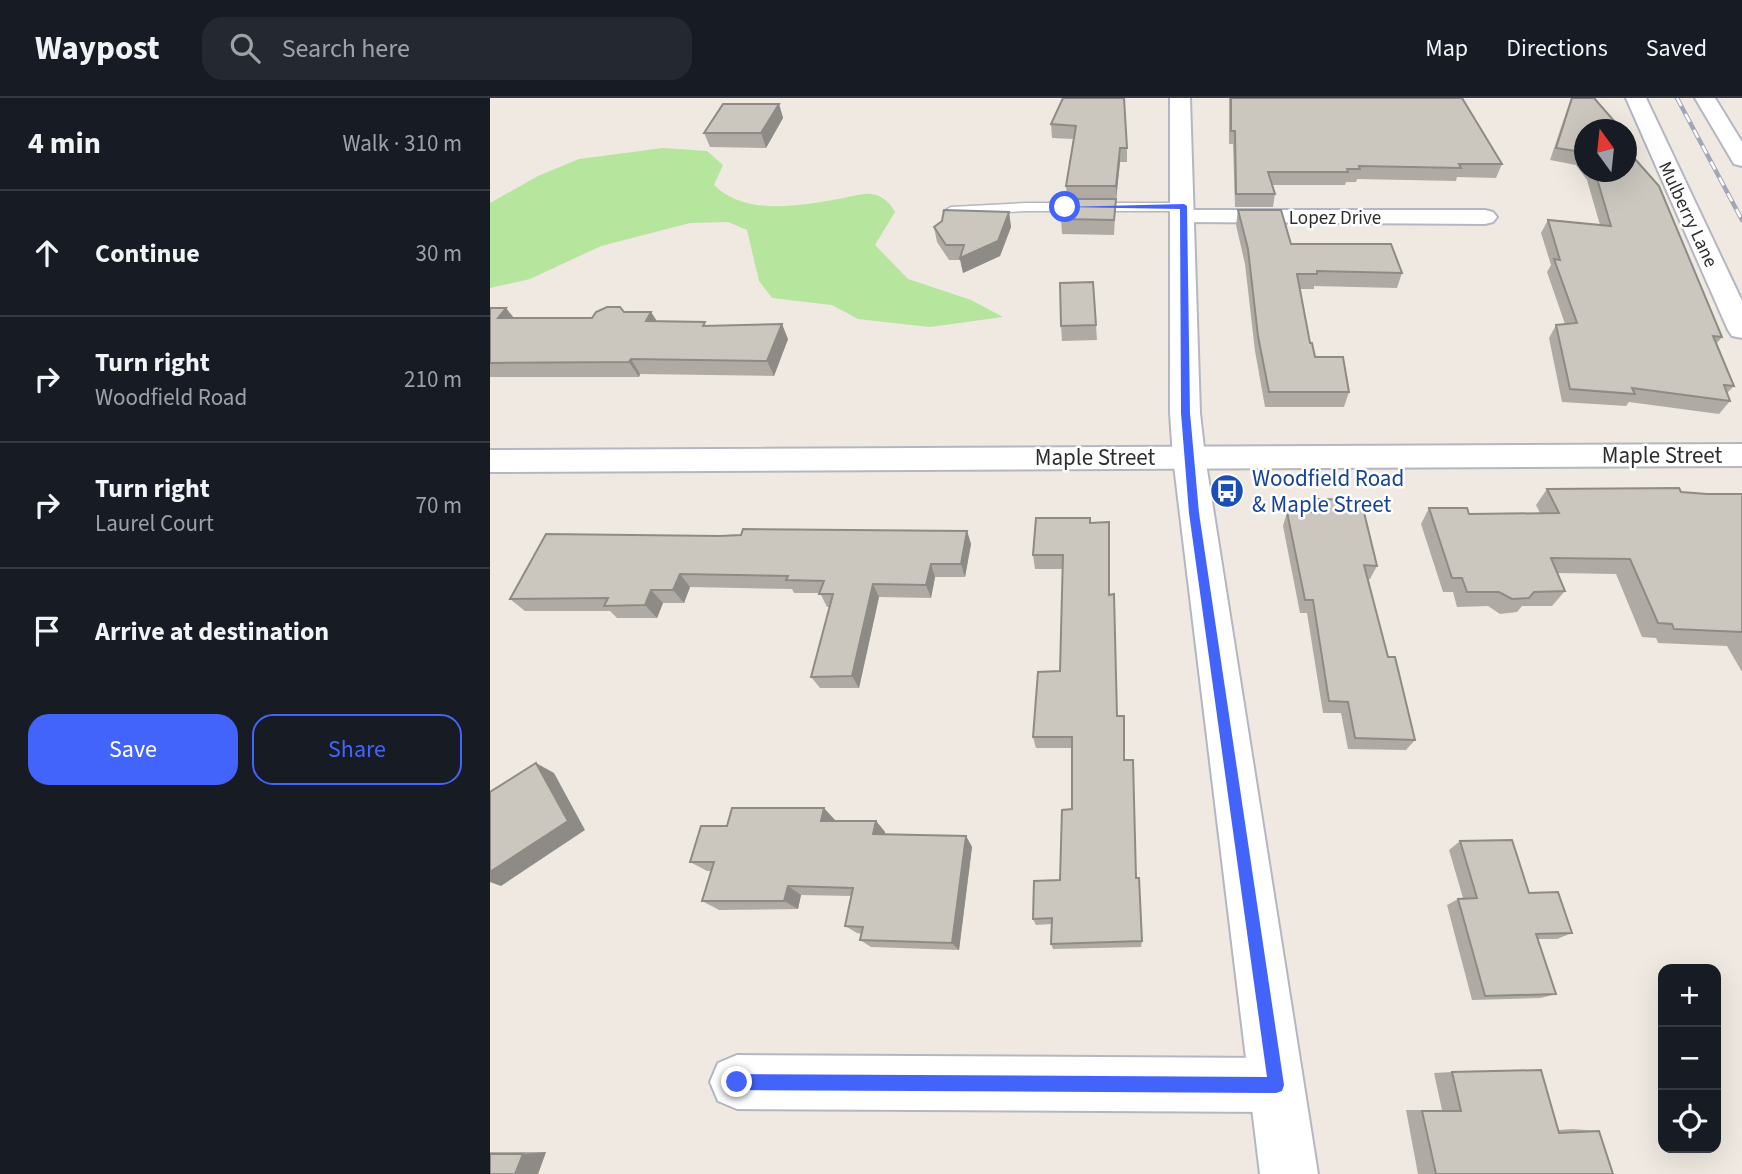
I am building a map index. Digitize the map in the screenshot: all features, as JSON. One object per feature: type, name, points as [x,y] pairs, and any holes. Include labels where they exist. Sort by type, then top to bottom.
[{"type":"street","points":[[1180,98],[1184,212],[1185,413],[1189,457],[1289,1174]]},
{"type":"street","name":"Mulberry Lane","points":[[1636,98],[1742,330]]},
{"type":"street","points":[[1705,98],[1742,159]]},
{"type":"street","name":"Lopez Drive","points":[[1184,212],[1485,217]]},
{"type":"street","name":"Maple Street","points":[[490,461],[1742,455]]},
{"type":"street","points":[[737,1082],[1276,1085]]},
{"type":"lane","points":[[951,211],[1026,207],[1184,212]]},
{"type":"green space","points":[[663,148],[707,151],[723,165],[714,185],[727,195],[757,205],[790,206],[863,194],[879,196],[895,212],[875,245],[908,279],[971,300],[1003,317],[930,327],[858,319],[832,305],[772,298],[759,281],[747,230],[728,222],[690,223],[601,246],[530,279],[490,288],[490,203],[538,176],[579,159]]},
{"type":"building","points":[[1063,98],[1124,98],[1127,148],[1120,148],[1116,186],[1066,186],[1076,126],[1051,124]]},
{"type":"building","points":[[1231,98],[1462,98],[1502,164],[1459,164],[1461,168],[1359,166],[1360,169],[1347,169],[1348,172],[1268,172],[1275,194],[1236,194],[1235,131],[1231,131]]},
{"type":"building","points":[[1572,98],[1594,98],[1612,119],[1574,119],[1574,151],[1556,148]]},
{"type":"building","points":[[723,104],[779,104],[761,133],[704,133]]},
{"type":"building","points":[[1637,161],[1659,186],[1722,337],[1713,336],[1734,386],[1724,385],[1730,401],[1632,388],[1635,394],[1570,389],[1556,325],[1577,323],[1554,259],[1560,260],[1548,220],[1611,226],[1598,182],[1637,182]]},
{"type":"building","points":[[1064,199],[1116,199],[1114,220],[1061,219]]},
{"type":"building","points":[[944,210],[1009,212],[998,241],[960,258],[964,245],[946,245],[934,227],[942,221]]},
{"type":"building","points":[[1238,210],[1281,210],[1291,244],[1391,244],[1402,273],[1317,271],[1317,274],[1297,274],[1315,357],[1343,357],[1349,392],[1269,392],[1258,336],[1248,249]]},
{"type":"building","points":[[1093,282],[1096,325],[1061,326],[1060,283]]},
{"type":"building","points":[[607,307],[620,307],[624,312],[651,312],[646,321],[705,322],[703,326],[782,324],[767,361],[631,359],[629,362],[490,363],[490,308],[506,308],[498,318],[592,318],[596,312]]},
{"type":"building","points":[[1679,488],[1681,492],[1742,494],[1742,632],[1674,629],[1672,624],[1658,623],[1630,559],[1551,558],[1565,591],[1534,592],[1529,598],[1512,599],[1499,592],[1467,592],[1462,578],[1452,578],[1429,508],[1467,508],[1469,514],[1559,513],[1547,489]]},
{"type":"building","points":[[1318,499],[1361,500],[1377,566],[1364,565],[1388,657],[1395,657],[1415,740],[1355,738],[1348,702],[1329,701],[1313,600],[1305,600],[1287,512],[1321,512]]},
{"type":"building","points":[[1036,518],[1090,518],[1090,523],[1109,522],[1109,595],[1114,594],[1117,716],[1124,716],[1124,760],[1133,760],[1136,878],[1139,878],[1142,941],[1051,944],[1052,918],[1033,919],[1034,881],[1060,880],[1062,810],[1072,809],[1072,737],[1033,737],[1038,672],[1060,671],[1063,555],[1033,555]]},
{"type":"building","points":[[743,529],[967,531],[961,564],[931,564],[926,585],[873,584],[852,676],[811,677],[833,594],[819,594],[824,581],[786,580],[788,576],[680,574],[673,590],[651,590],[645,605],[604,606],[608,598],[510,599],[546,534],[720,536],[741,535]]},
{"type":"building","points":[[536,763],[568,821],[490,872],[490,792]]},
{"type":"building","points":[[732,808],[824,808],[821,821],[876,821],[873,834],[966,836],[952,943],[860,940],[863,927],[845,926],[853,888],[788,886],[784,901],[702,901],[714,862],[690,862],[701,826],[727,826]]},
{"type":"building","points":[[1512,840],[1529,893],[1558,892],[1572,933],[1536,934],[1556,994],[1485,996],[1458,899],[1477,898],[1460,841]]},
{"type":"building","points":[[1541,1070],[1559,1133],[1599,1131],[1613,1174],[1436,1174],[1422,1111],[1461,1111],[1452,1072]]},
{"type":"building","points":[[490,1154],[523,1154],[515,1174],[490,1174]]},
{"type":"railway","points":[[1677,98],[1742,220]]},
{"type":"place","name":"Woodfield Road & Maple Street","points":[[1227,491]]},
{"type":"route","points":[[737,1082],[1276,1085],[1194,513],[1185,413],[1184,206],[1065,207]]}]
